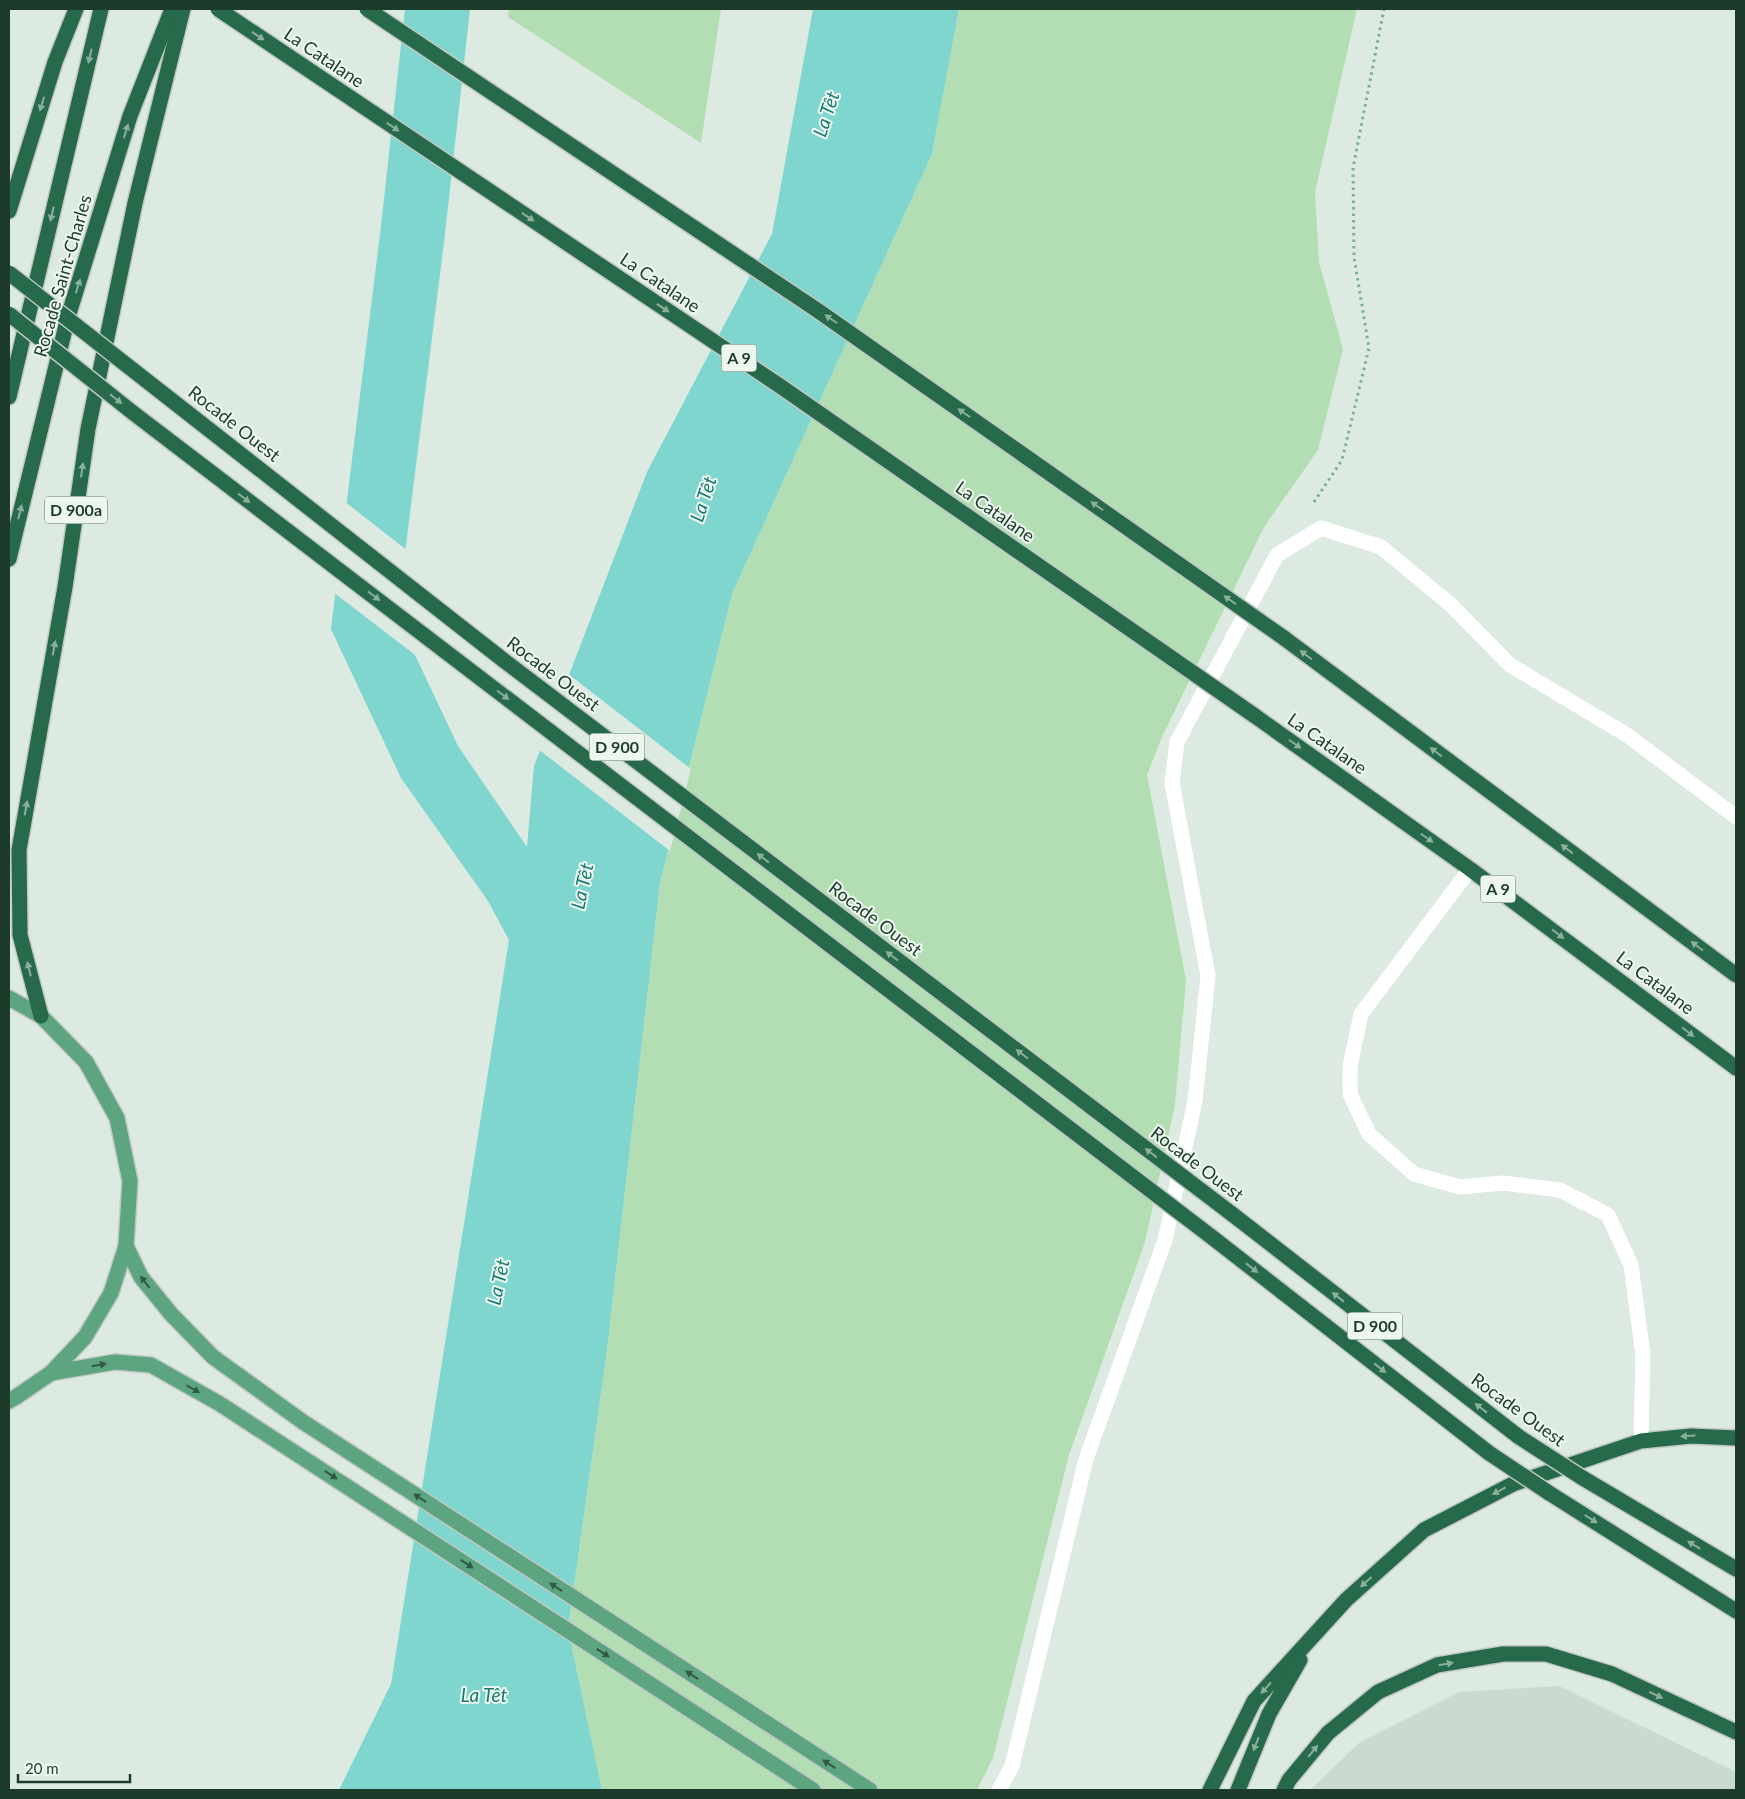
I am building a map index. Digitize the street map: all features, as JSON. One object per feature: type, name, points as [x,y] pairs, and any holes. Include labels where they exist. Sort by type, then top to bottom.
[{"type":"highway","points":[[9,211],[55,62],[76,9]]},
{"type":"highway","name":"Rocade Saint-Charles","points":[[9,397],[101,9]]},
{"type":"highway","name":"Rocade Saint-Charles","points":[[9,559],[68,317],[130,116],[172,9]]},
{"type":"highway","name":"D 900a","points":[[41,1016],[20,935],[18,850],[64,587],[88,429],[135,203],[183,9]]},
{"type":"highway","name":"La Catalane","points":[[218,9],[772,381],[1255,716],[1470,869],[1736,1068]]},
{"type":"highway","points":[[367,9],[817,310],[1284,638],[1736,975]]},
{"type":"highway","name":"Rocade Ouest","points":[[9,273],[502,659],[1232,1214],[1519,1438],[1736,1570]]},
{"type":"highway","name":"D 900","points":[[9,314],[148,424],[1213,1238],[1489,1453],[1736,1611]]},
{"type":"highway","points":[[1210,1790],[1254,1701],[1346,1600],[1424,1530],[1512,1484],[1642,1441],[1691,1436],[1736,1438]]},
{"type":"highway","points":[[1238,1790],[1268,1714],[1300,1659],[1346,1600]]},
{"type":"highway","points":[[1284,1790],[1289,1780],[1328,1733],[1378,1692],[1437,1666],[1503,1654],[1546,1654],[1612,1674],[1736,1732]]},
{"type":"main road","points":[[9,998],[41,1016],[86,1062],[116,1118],[130,1181],[126,1246],[111,1293],[85,1337],[51,1373],[9,1401]]},
{"type":"main road","points":[[126,1246],[141,1278],[171,1314],[213,1357],[303,1422],[870,1790]]},
{"type":"main road","points":[[51,1373],[115,1362],[151,1365],[220,1404],[813,1790]]},
{"type":"lane","points":[[999,1790],[1012,1766],[1086,1459],[1165,1240],[1195,1102],[1208,976],[1172,782],[1177,742],[1278,555],[1321,528],[1381,547],[1451,605],[1510,665],[1627,735],[1736,817]]},
{"type":"lane","points":[[1470,869],[1361,1014],[1350,1066],[1350,1094],[1369,1134],[1414,1174],[1460,1186],[1503,1183],[1560,1190],[1608,1215],[1632,1265],[1643,1355],[1642,1441]]},
{"type":"path","points":[[1310,508],[1342,460],[1369,348],[1354,257],[1353,168],[1384,9]]},
{"type":"shaded area","points":[[1559,1686],[1736,1772],[1736,1790],[1310,1790],[1359,1743],[1459,1692]]},
{"type":"green space","points":[[509,9],[721,9],[701,143],[508,17]]},
{"type":"green space","points":[[959,9],[1357,9],[1315,192],[1319,262],[1343,349],[1318,450],[1264,527],[1162,737],[1147,775],[1186,980],[1175,1105],[1145,1242],[1069,1455],[993,1758],[977,1790],[602,1790],[568,1629],[607,1350],[660,883],[732,594],[932,154]]},
{"type":"water","name":"La Têt","points":[[405,9],[470,9],[445,234],[397,617],[458,746],[527,847],[534,766],[647,472],[772,234],[813,9],[959,9],[932,154],[732,594],[660,883],[607,1350],[568,1629],[602,1790],[339,1790],[391,1684],[509,940],[488,901],[401,778],[331,629],[381,226]]},
{"type":"pier","points":[[344,501],[408,551],[400,617],[419,658],[333,592]]},
{"type":"pier","points":[[567,673],[691,769],[670,851],[538,749]]}]
